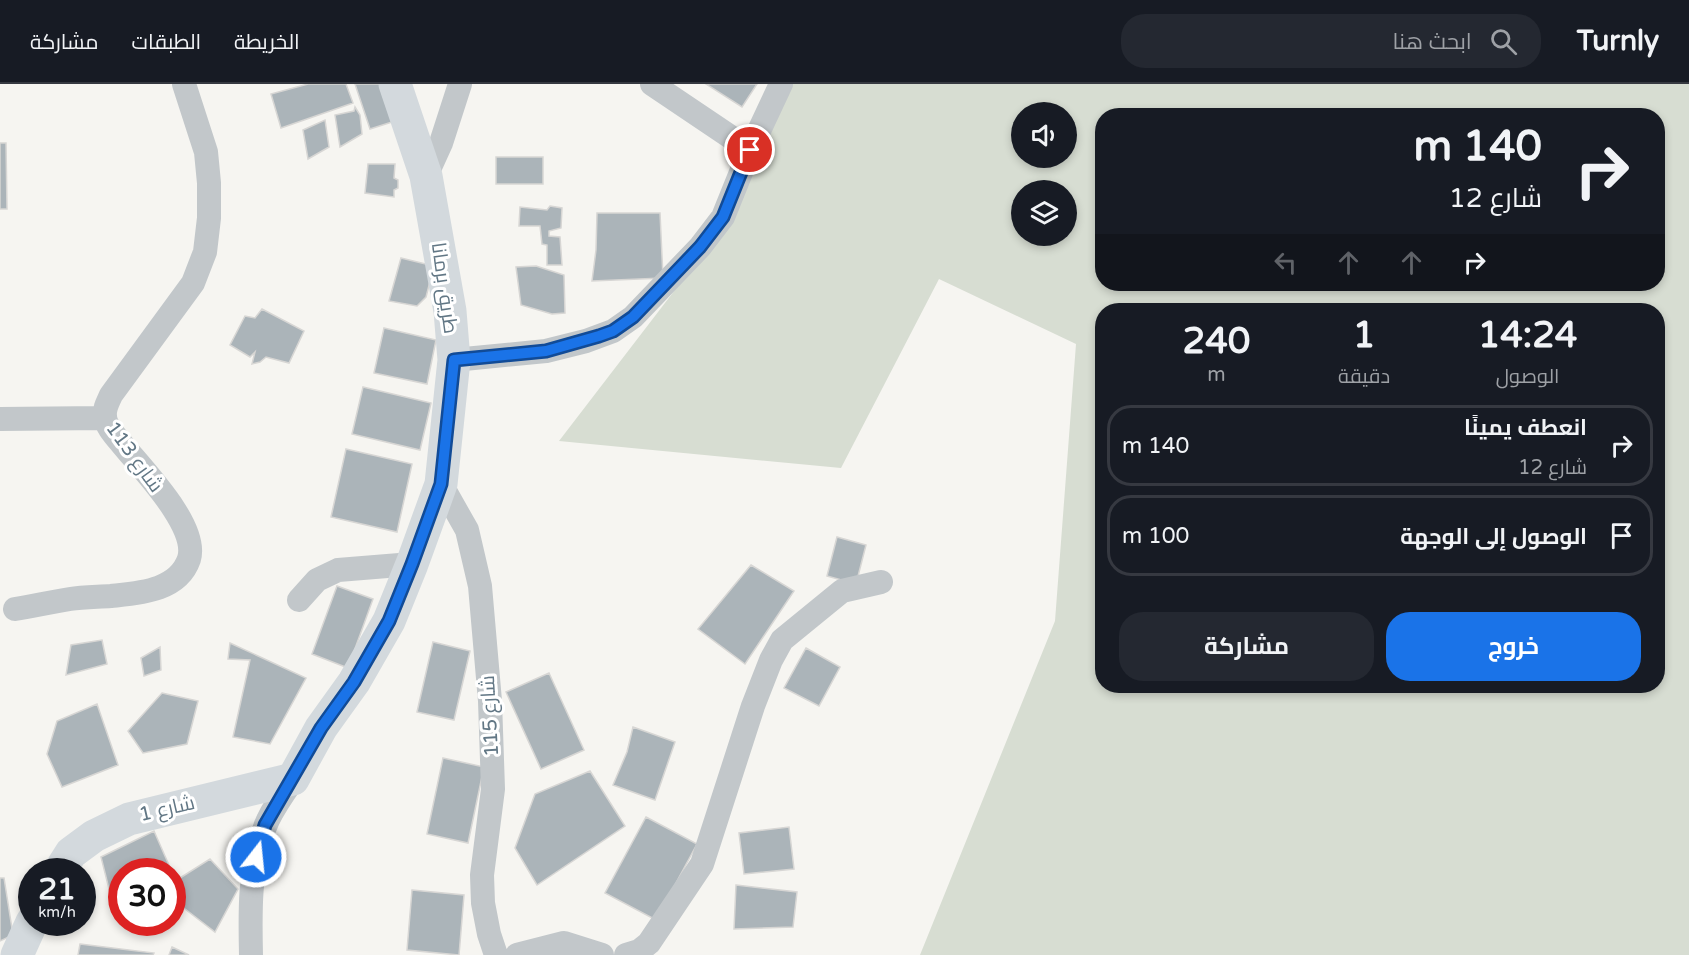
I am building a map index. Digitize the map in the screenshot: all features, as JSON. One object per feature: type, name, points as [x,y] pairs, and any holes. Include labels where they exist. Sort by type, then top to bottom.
[{"type":"street","name":"شارع 113","points":[[15,609],[69,599],[112,596],[162,587],[175,580],[188,562],[191,550],[190,538],[181,519],[104,418],[106,405],[111,395],[193,283],[205,252],[209,218],[206,152],[184,84]]},
{"type":"street","name":"طريق برمانا","points":[[251,955],[251,885],[265,825],[321,728],[354,682],[389,621],[441,484],[454,360],[450,311],[426,176],[395,84]]},
{"type":"street","points":[[426,176],[441,143],[460,84]]},
{"type":"street","points":[[652,84],[750,150]]},
{"type":"street","points":[[454,360],[556,349],[613,331],[633,317],[700,247],[723,217],[750,150],[781,84]]},
{"type":"street","points":[[0,419],[104,418]]},
{"type":"street","name":"شارع 115","points":[[441,484],[467,530],[480,586],[490,701],[493,780],[482,875],[483,903],[496,955]]},
{"type":"street","points":[[299,600],[317,580],[338,570],[412,564]]},
{"type":"street","points":[[626,955],[639,951],[649,943],[702,864],[753,706],[771,660],[782,640],[842,591],[881,582]]},
{"type":"street","name":"شارع 1","points":[[68,858],[94,836],[129,819],[293,779]]},
{"type":"street","points":[[17,955],[26,936]]},
{"type":"street","points":[[517,955],[564,943],[602,955]]},
{"type":"shaded area","points":[[792,84],[1689,84],[1689,955],[920,955],[1055,621],[1076,344],[939,279],[841,468],[559,441],[721,230]]},
{"type":"building","points":[[308,84],[346,84],[353,103],[281,128],[271,94]]},
{"type":"building","points":[[355,84],[380,84],[392,122],[370,129]]},
{"type":"building","points":[[706,84],[757,84],[742,107]]},
{"type":"building","points":[[355,107],[360,115],[362,134],[340,147],[335,115],[354,111]]},
{"type":"building","points":[[325,120],[329,147],[308,159],[303,130]]},
{"type":"building","points":[[0,143],[6,143],[7,209],[0,209]]},
{"type":"building","points":[[496,157],[543,157],[543,184],[496,184]]},
{"type":"building","points":[[368,164],[395,164],[394,178],[398,180],[398,188],[394,190],[394,197],[365,193]]},
{"type":"building","points":[[550,206],[562,208],[561,228],[549,231],[549,236],[560,237],[562,265],[547,265],[547,245],[542,244],[540,226],[519,226],[520,207],[547,210]]},
{"type":"building","points":[[597,213],[660,213],[663,278],[592,281]]},
{"type":"building","points":[[401,258],[434,266],[426,297],[417,306],[389,301]]},
{"type":"building","points":[[536,266],[564,275],[565,313],[552,314],[521,305],[516,267]]},
{"type":"building","points":[[262,309],[304,331],[289,363],[266,357],[252,364],[255,352],[250,357],[230,345],[245,316],[255,318]]},
{"type":"building","points":[[384,328],[436,340],[427,384],[374,373]]},
{"type":"building","points":[[363,387],[431,403],[420,450],[352,434]]},
{"type":"building","points":[[346,449],[412,464],[397,532],[331,517]]},
{"type":"building","points":[[837,537],[866,545],[856,584],[827,576]]},
{"type":"building","points":[[751,565],[794,591],[745,664],[698,629]]},
{"type":"building","points":[[337,586],[373,599],[348,668],[312,654]]},
{"type":"building","points":[[102,640],[107,664],[66,675],[71,645]]},
{"type":"building","points":[[433,642],[470,651],[454,720],[417,712]]},
{"type":"building","points":[[230,643],[306,678],[270,744],[233,737],[250,660],[228,659]]},
{"type":"building","points":[[160,647],[161,670],[144,676],[141,658]]},
{"type":"building","points":[[806,648],[840,667],[819,706],[784,688]]},
{"type":"building","points":[[549,673],[584,750],[541,769],[506,692]]},
{"type":"building","points":[[162,693],[198,701],[187,744],[143,753],[128,731]]},
{"type":"building","points":[[97,704],[118,765],[62,787],[47,754],[57,721]]},
{"type":"building","points":[[633,727],[675,742],[655,800],[613,785],[627,752]]},
{"type":"building","points":[[443,758],[484,767],[468,843],[427,834]]},
{"type":"building","points":[[590,771],[625,826],[537,885],[515,848],[535,794]]},
{"type":"building","points":[[646,817],[697,844],[656,920],[605,893]]},
{"type":"building","points":[[789,827],[794,869],[744,874],[739,833]]},
{"type":"building","points":[[154,831],[166,858],[108,858],[108,885],[101,857]]},
{"type":"building","points":[[210,859],[238,889],[215,932],[186,910],[186,874]]},
{"type":"building","points":[[0,878],[4,878],[13,935],[0,941]]},
{"type":"building","points":[[736,885],[797,892],[793,927],[734,929]]},
{"type":"building","points":[[412,890],[464,895],[459,955],[407,950]]},
{"type":"building","points":[[80,944],[154,953],[153,955],[78,955]]},
{"type":"building","points":[[172,947],[189,955],[169,955]]},
{"type":"route","points":[[256,857],[265,825],[321,728],[354,682],[389,621],[412,564],[441,484],[454,360],[546,351],[586,341],[613,331],[633,317],[700,247],[723,217],[750,150]]}]
